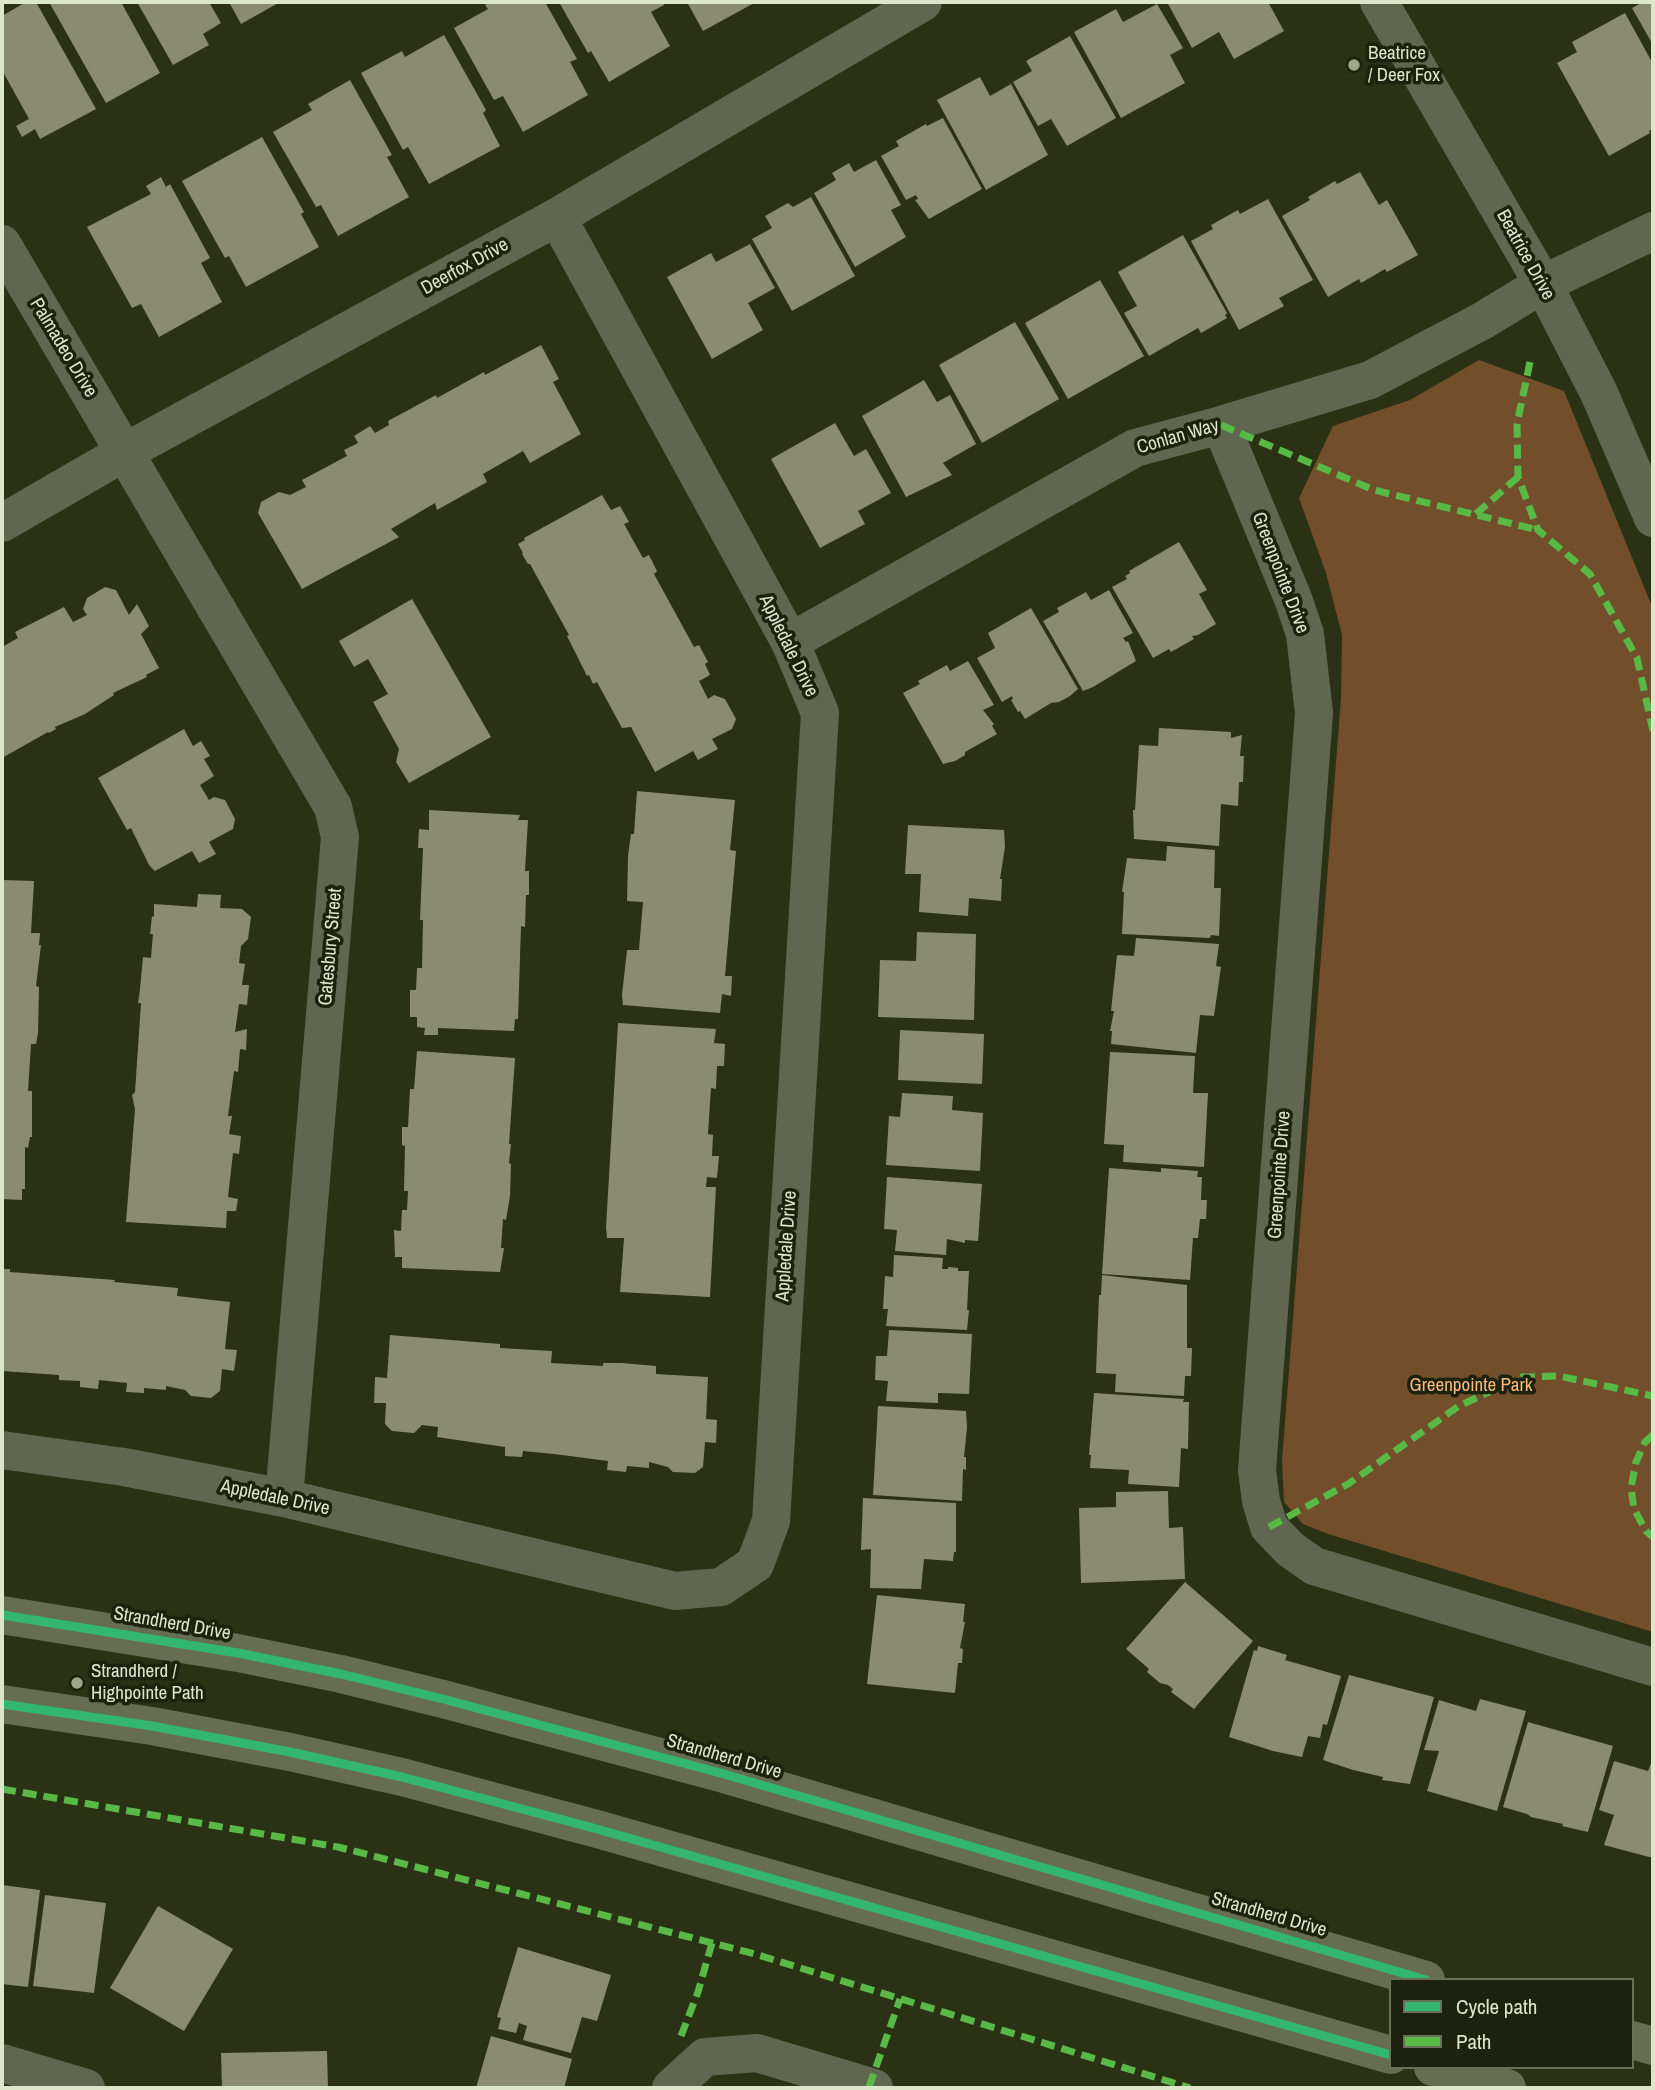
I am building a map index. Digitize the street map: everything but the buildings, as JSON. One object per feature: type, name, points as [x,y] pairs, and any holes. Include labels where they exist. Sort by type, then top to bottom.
[{"type":"main road","name":"Strandherd Drive","points":[[2,1615],[237,1653],[341,1674],[443,1699],[724,1774],[1419,1978]]},
{"type":"main road","points":[[2,1704],[152,1726],[290,1752],[402,1777],[597,1829],[1389,2054]]},
{"type":"main road","points":[[1634,2041],[1653,2046]]},
{"type":"main road","points":[[1440,2069],[1507,2088]]},
{"type":"street","name":"Deerfox Drive","points":[[2,523],[125,452],[557,217],[923,2]]},
{"type":"street","name":"Beatrice Drive","points":[[1380,2],[1543,285],[1599,393],[1653,518]]},
{"type":"street","name":"Appledale Drive","points":[[2,1450],[124,1467],[284,1498],[675,1591],[721,1587],[755,1564],[771,1521],[820,713],[790,642],[557,217]]},
{"type":"street","name":"Conlan Way","points":[[790,642],[1135,448],[1370,380],[1471,327],[1543,285],[1653,231]]},
{"type":"street","name":"Palmadeo Drive","points":[[2,244],[125,452]]},
{"type":"street","name":"Greenpointe Drive","points":[[1221,425],[1305,634],[1314,713],[1257,1470],[1261,1501],[1269,1527],[1290,1549],[1314,1566],[1653,1667]]},
{"type":"street","name":"Gatesbury Street","points":[[125,452],[333,807],[340,837],[284,1498]]},
{"type":"street","points":[[671,2088],[705,2057],[757,2053],[874,2088]]},
{"type":"street","points":[[2,2063],[86,2088]]},
{"type":"green space","name":"Greenpointe Park","points":[[1479,360],[1564,391],[1653,609],[1653,1632],[1328,1534],[1303,1524],[1284,1502],[1282,1461],[1341,698],[1342,635],[1326,573],[1299,498],[1333,426],[1410,400]]},
{"type":"marked path","points":[[1530,362],[1517,424],[1518,477],[1538,530],[1590,574],[1637,658],[1653,731]]},
{"type":"marked path","points":[[1221,425],[1374,490],[1538,530]]},
{"type":"marked path","points":[[1476,514],[1518,477]]},
{"type":"marked path","points":[[1269,1527],[1348,1484],[1459,1406],[1521,1377],[1559,1376],[1653,1396]]},
{"type":"marked path","points":[[1653,1435],[1645,1442],[1636,1462],[1631,1488],[1634,1509],[1646,1531],[1653,1537]]},
{"type":"marked path","points":[[2,1789],[338,1847],[755,1954],[1190,2088]]},
{"type":"marked path","points":[[681,2036],[698,1992],[712,1943]]},
{"type":"marked path","points":[[869,2087],[900,1999]]},
{"type":"cycle path","points":[[2,1615],[238,1653],[443,1699],[724,1774],[1419,1978]]},
{"type":"cycle path","points":[[2,1704],[152,1726],[290,1752],[402,1777],[597,1829],[1389,2054]]},
{"type":"place","name":"Beatrice / Deer Fox","points":[[1354,65]]},
{"type":"place","name":"Strandherd / Highpointe Path","points":[[77,1683]]}]
